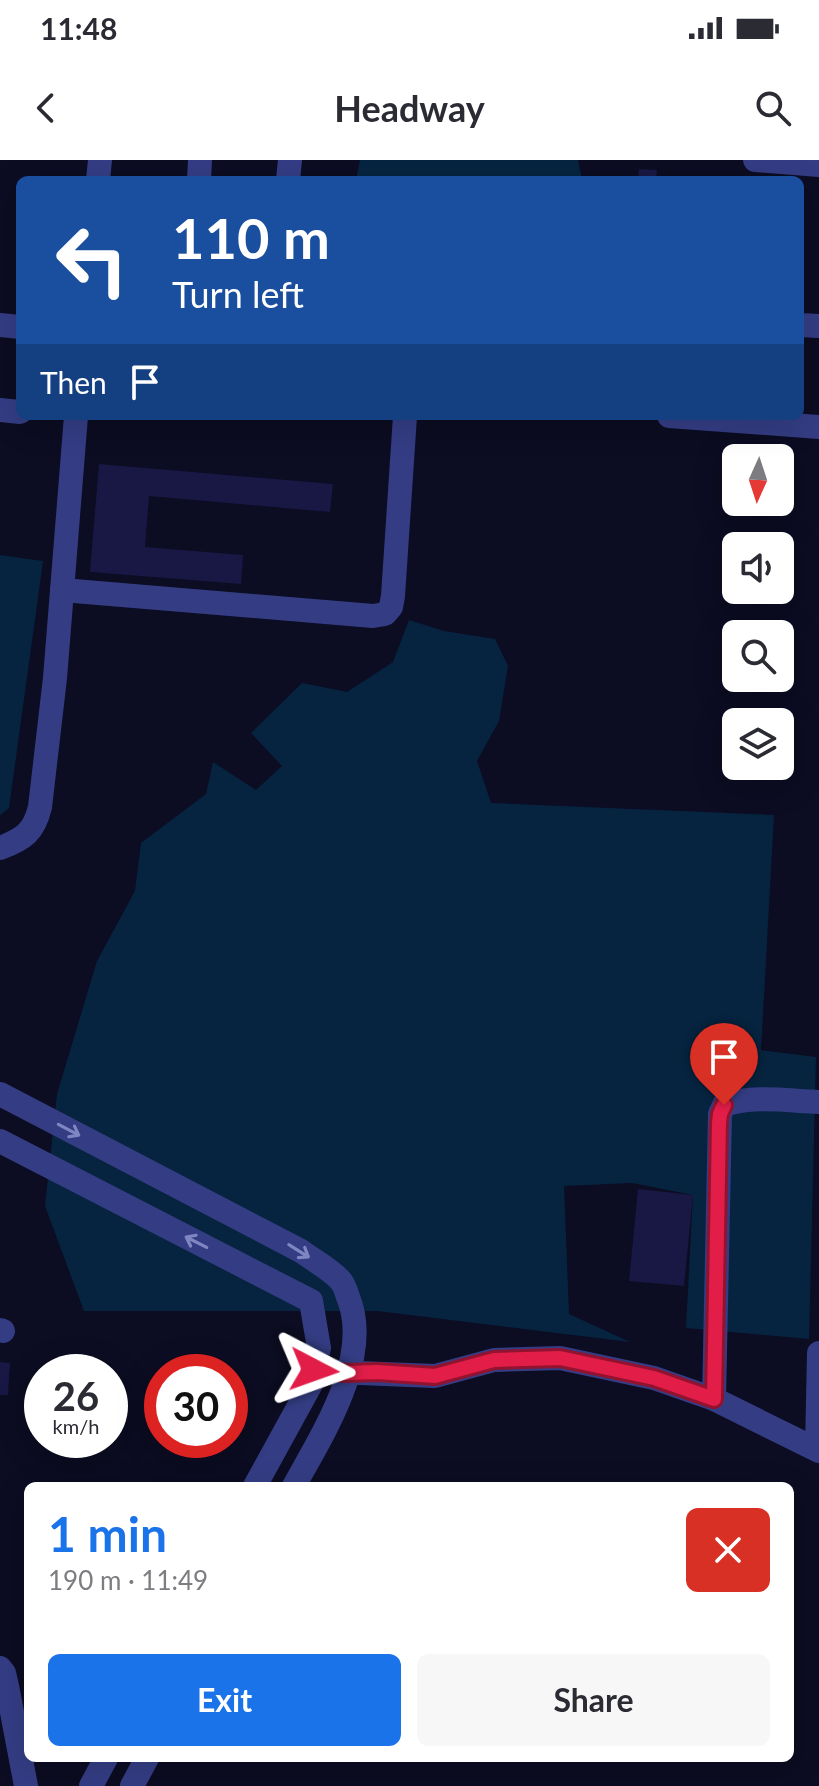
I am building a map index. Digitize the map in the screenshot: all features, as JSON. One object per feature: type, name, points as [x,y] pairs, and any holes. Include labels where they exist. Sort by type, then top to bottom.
[{"type":"street","points":[[755,160],[819,165]]},
{"type":"street","points":[[0,848],[30,832],[40,807],[55,678],[75,420]]},
{"type":"street","points":[[62,590],[373,616],[385,614],[391,607],[393,596],[405,420]]},
{"type":"street","points":[[724,420],[819,427]]},
{"type":"street","points":[[0,1094],[301,1251],[341,1281],[351,1304],[355,1331],[351,1362],[336,1408],[296,1482]]},
{"type":"street","points":[[714,1399],[720,1114],[724,1105],[737,1101],[819,1102]]},
{"type":"street","points":[[0,1141],[311,1301],[319,1348],[311,1384],[257,1482]]},
{"type":"street","points":[[314,1370],[435,1376],[494,1360],[560,1358],[654,1378],[714,1399],[818,1450],[819,1353]]},
{"type":"street","points":[[0,1668],[7,1686],[26,1786]]},
{"type":"street","points":[[91,1786],[104,1762]]},
{"type":"street","points":[[132,1786],[145,1762]]},
{"type":"water","points":[[360,160],[578,160],[581,176],[357,176]]},
{"type":"water","points":[[0,555],[43,561],[9,808],[0,815]]},
{"type":"water","points":[[409,620],[444,631],[495,639],[508,666],[499,721],[477,761],[491,803],[774,815],[761,1050],[816,1057],[809,1339],[686,1328],[693,1195],[632,1183],[564,1186],[569,1314],[630,1342],[377,1311],[84,1311],[45,1206],[57,1094],[97,961],[135,891],[141,843],[206,794],[213,762],[256,790],[282,766],[251,733],[302,683],[347,692],[393,662]]},
{"type":"building","points":[[639,169],[657,170],[656,176],[638,176]]},
{"type":"building","points":[[99,464],[333,484],[330,512],[149,496],[145,547],[243,555],[241,584],[90,572]]},
{"type":"building","points":[[638,1189],[693,1195],[684,1286],[629,1281]]},
{"type":"building","points":[[0,1362],[10,1363],[8,1395],[0,1395]]},
{"type":"route","points":[[314,1370],[435,1376],[494,1360],[560,1358],[654,1378],[714,1399],[719,1123],[724,1105]]}]
